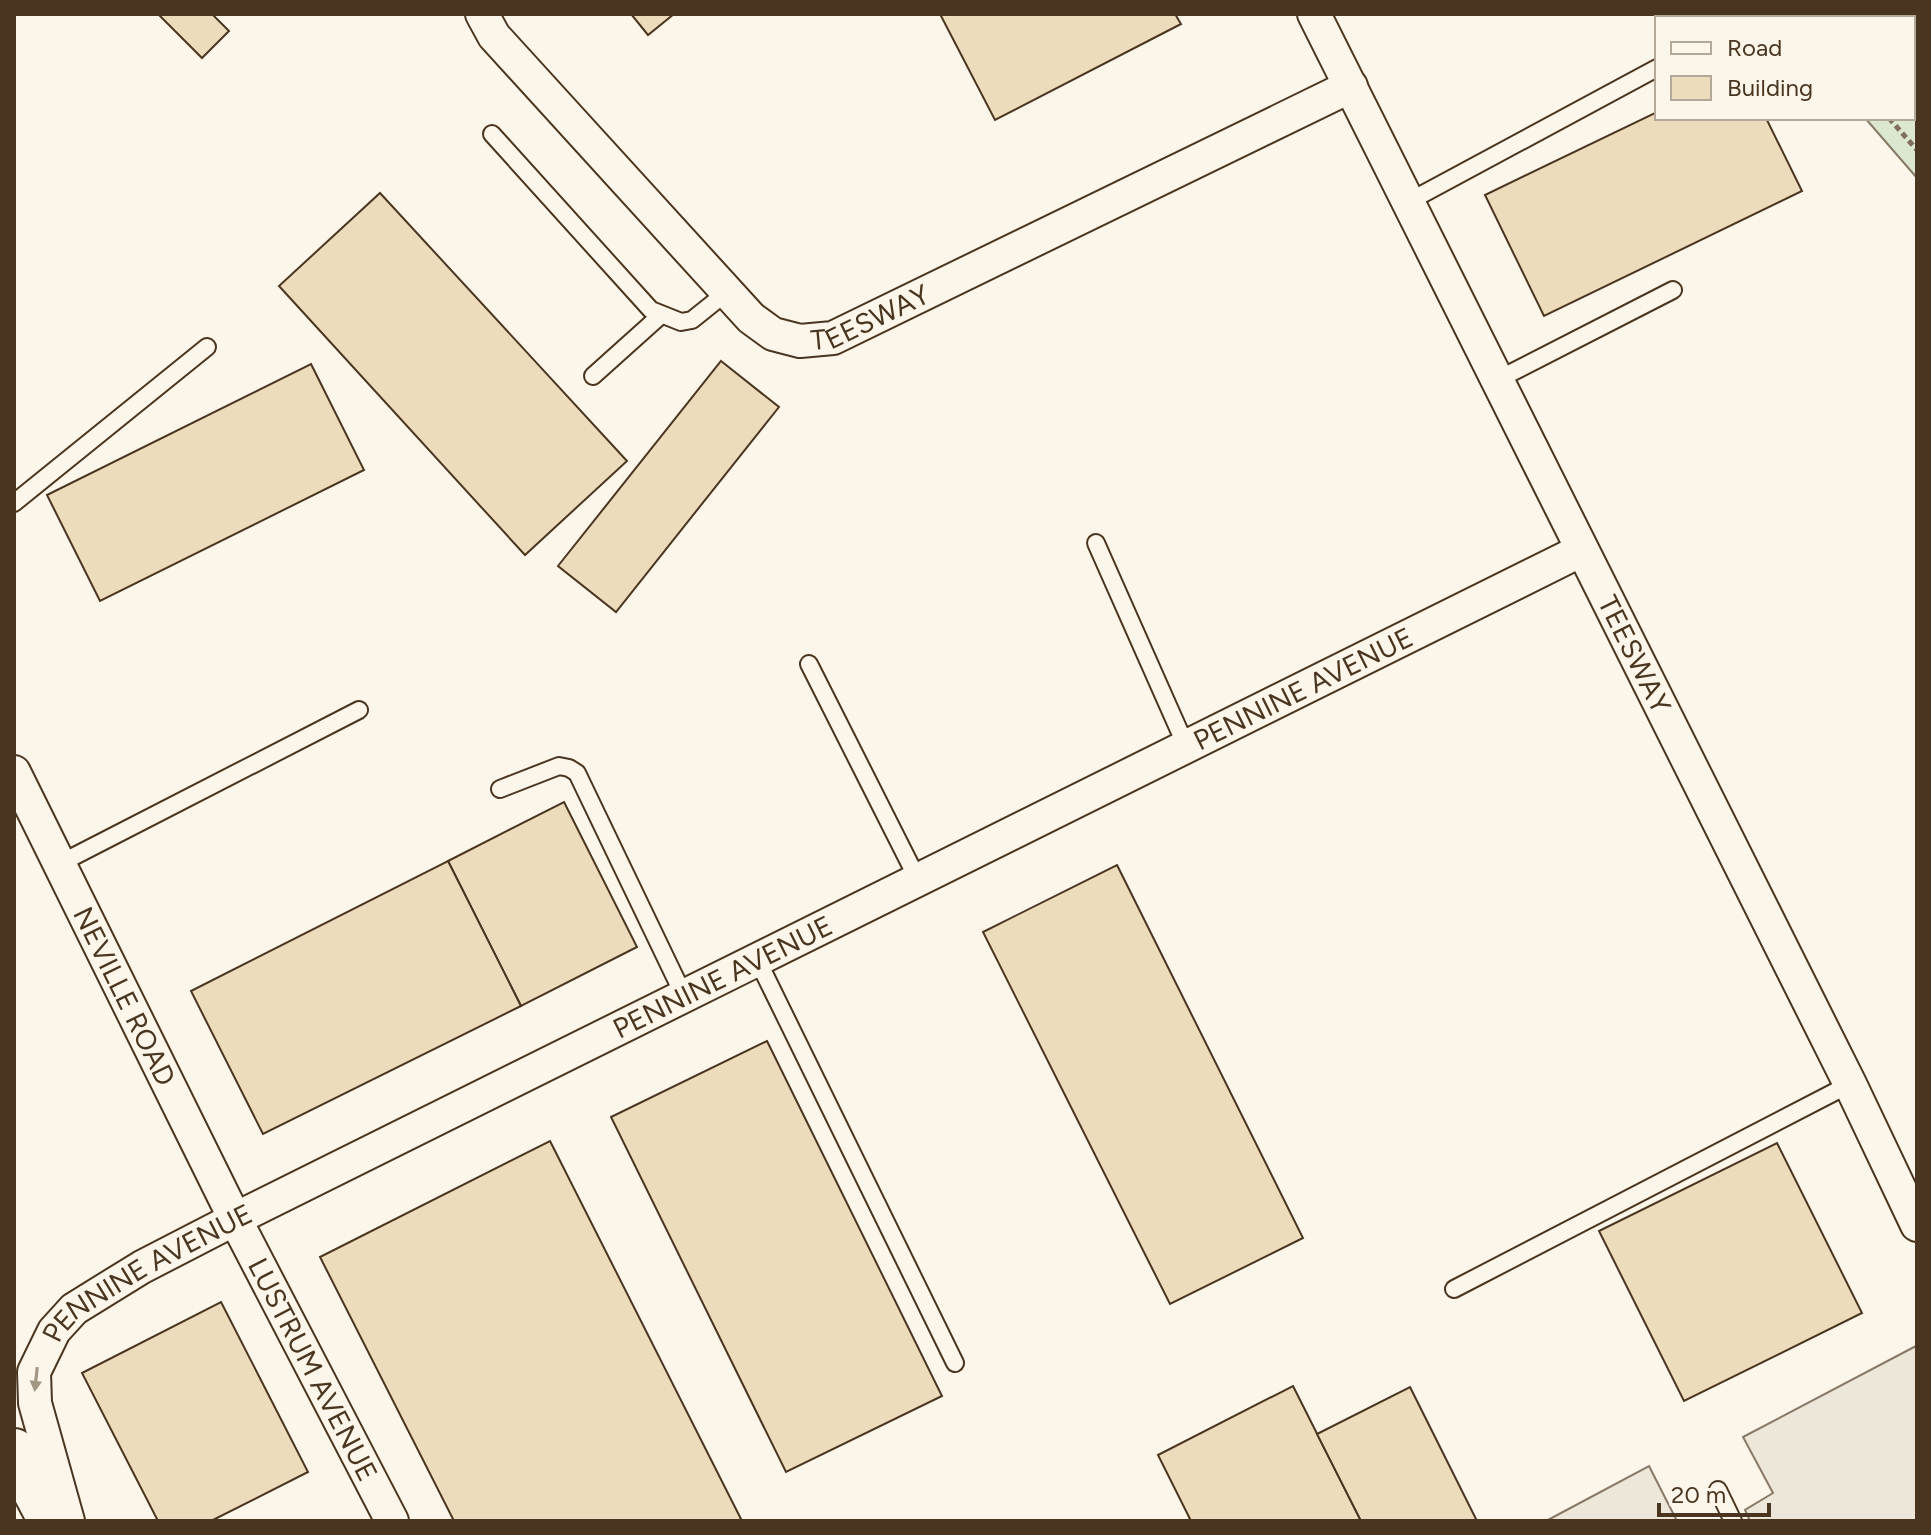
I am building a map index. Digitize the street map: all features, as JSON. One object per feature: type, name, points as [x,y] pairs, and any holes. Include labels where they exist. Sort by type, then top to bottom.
[{"type":"highway","points":[[14,1451],[51,1521]]},
{"type":"street","name":"TEESWAY","points":[[482,14],[494,36],[751,318],[773,334],[800,341],[833,338],[1351,86]]},
{"type":"street","name":"TEESWAY","points":[[1314,14],[1850,1084],[1917,1225]]},
{"type":"street","name":"PENNINE AVENUE","points":[[68,1521],[35,1403],[34,1372],[54,1331],[74,1309],[142,1267],[235,1219],[1582,550]]},
{"type":"street","name":"NEVILLE ROAD","points":[[14,772],[235,1219]]},
{"type":"street","name":"LUSTRUM AVENUE","points":[[235,1219],[392,1521]]},
{"type":"lane","points":[[1408,202],[1655,69]]},
{"type":"lane","points":[[492,134],[651,310],[681,322],[692,320],[727,292]]},
{"type":"lane","points":[[1497,380],[1673,290]]},
{"type":"lane","points":[[593,376],[661,315]]},
{"type":"lane","points":[[14,503],[207,347]]},
{"type":"lane","points":[[1096,543],[1186,746]]},
{"type":"lane","points":[[809,664],[918,880]]},
{"type":"lane","points":[[59,864],[359,710]]},
{"type":"lane","points":[[500,789],[559,766],[577,773],[684,996]]},
{"type":"lane","points":[[758,961],[955,1363]]},
{"type":"lane","points":[[1454,1289],[1850,1084]]},
{"type":"lane","points":[[1718,1490],[1733,1521]]},
{"type":"path","points":[[1891,120],[1917,150]]},
{"type":"green space","points":[[1917,14],[1917,178],[1867,120],[1915,120],[1915,16],[1779,16]]},
{"type":"shaded area","points":[[1916,1346],[1917,1521],[1750,1521],[1745,1510],[1773,1493],[1743,1437]]},
{"type":"shaded area","points":[[1649,1466],[1677,1521],[1546,1521]]},
{"type":"building","points":[[158,14],[212,14],[229,31],[202,58]]},
{"type":"building","points":[[631,14],[674,14],[648,35]]},
{"type":"building","points":[[940,14],[1175,14],[1181,24],[995,120]]},
{"type":"building","points":[[1655,113],[1655,120],[1767,120],[1802,191],[1544,316],[1485,195]]},
{"type":"building","points":[[380,193],[627,461],[525,555],[279,286]]},
{"type":"building","points":[[721,361],[779,407],[616,612],[558,566]]},
{"type":"building","points":[[311,364],[364,470],[100,601],[47,495]]},
{"type":"building","points":[[564,802],[637,947],[521,1006],[448,861]]},
{"type":"building","points":[[448,861],[521,1006],[263,1134],[191,991]]},
{"type":"building","points":[[1117,865],[1303,1238],[1170,1304],[983,932]]},
{"type":"building","points":[[767,1041],[942,1396],[786,1472],[611,1117]]},
{"type":"building","points":[[550,1141],[742,1521],[454,1521],[320,1257]]},
{"type":"building","points":[[1777,1143],[1862,1313],[1684,1401],[1599,1231]]},
{"type":"building","points":[[221,1302],[308,1472],[211,1521],[158,1521],[82,1373]]},
{"type":"building","points":[[1293,1386],[1361,1521],[1191,1521],[1158,1455]]},
{"type":"building","points":[[1410,1387],[1477,1521],[1361,1521],[1317,1434]]}]
